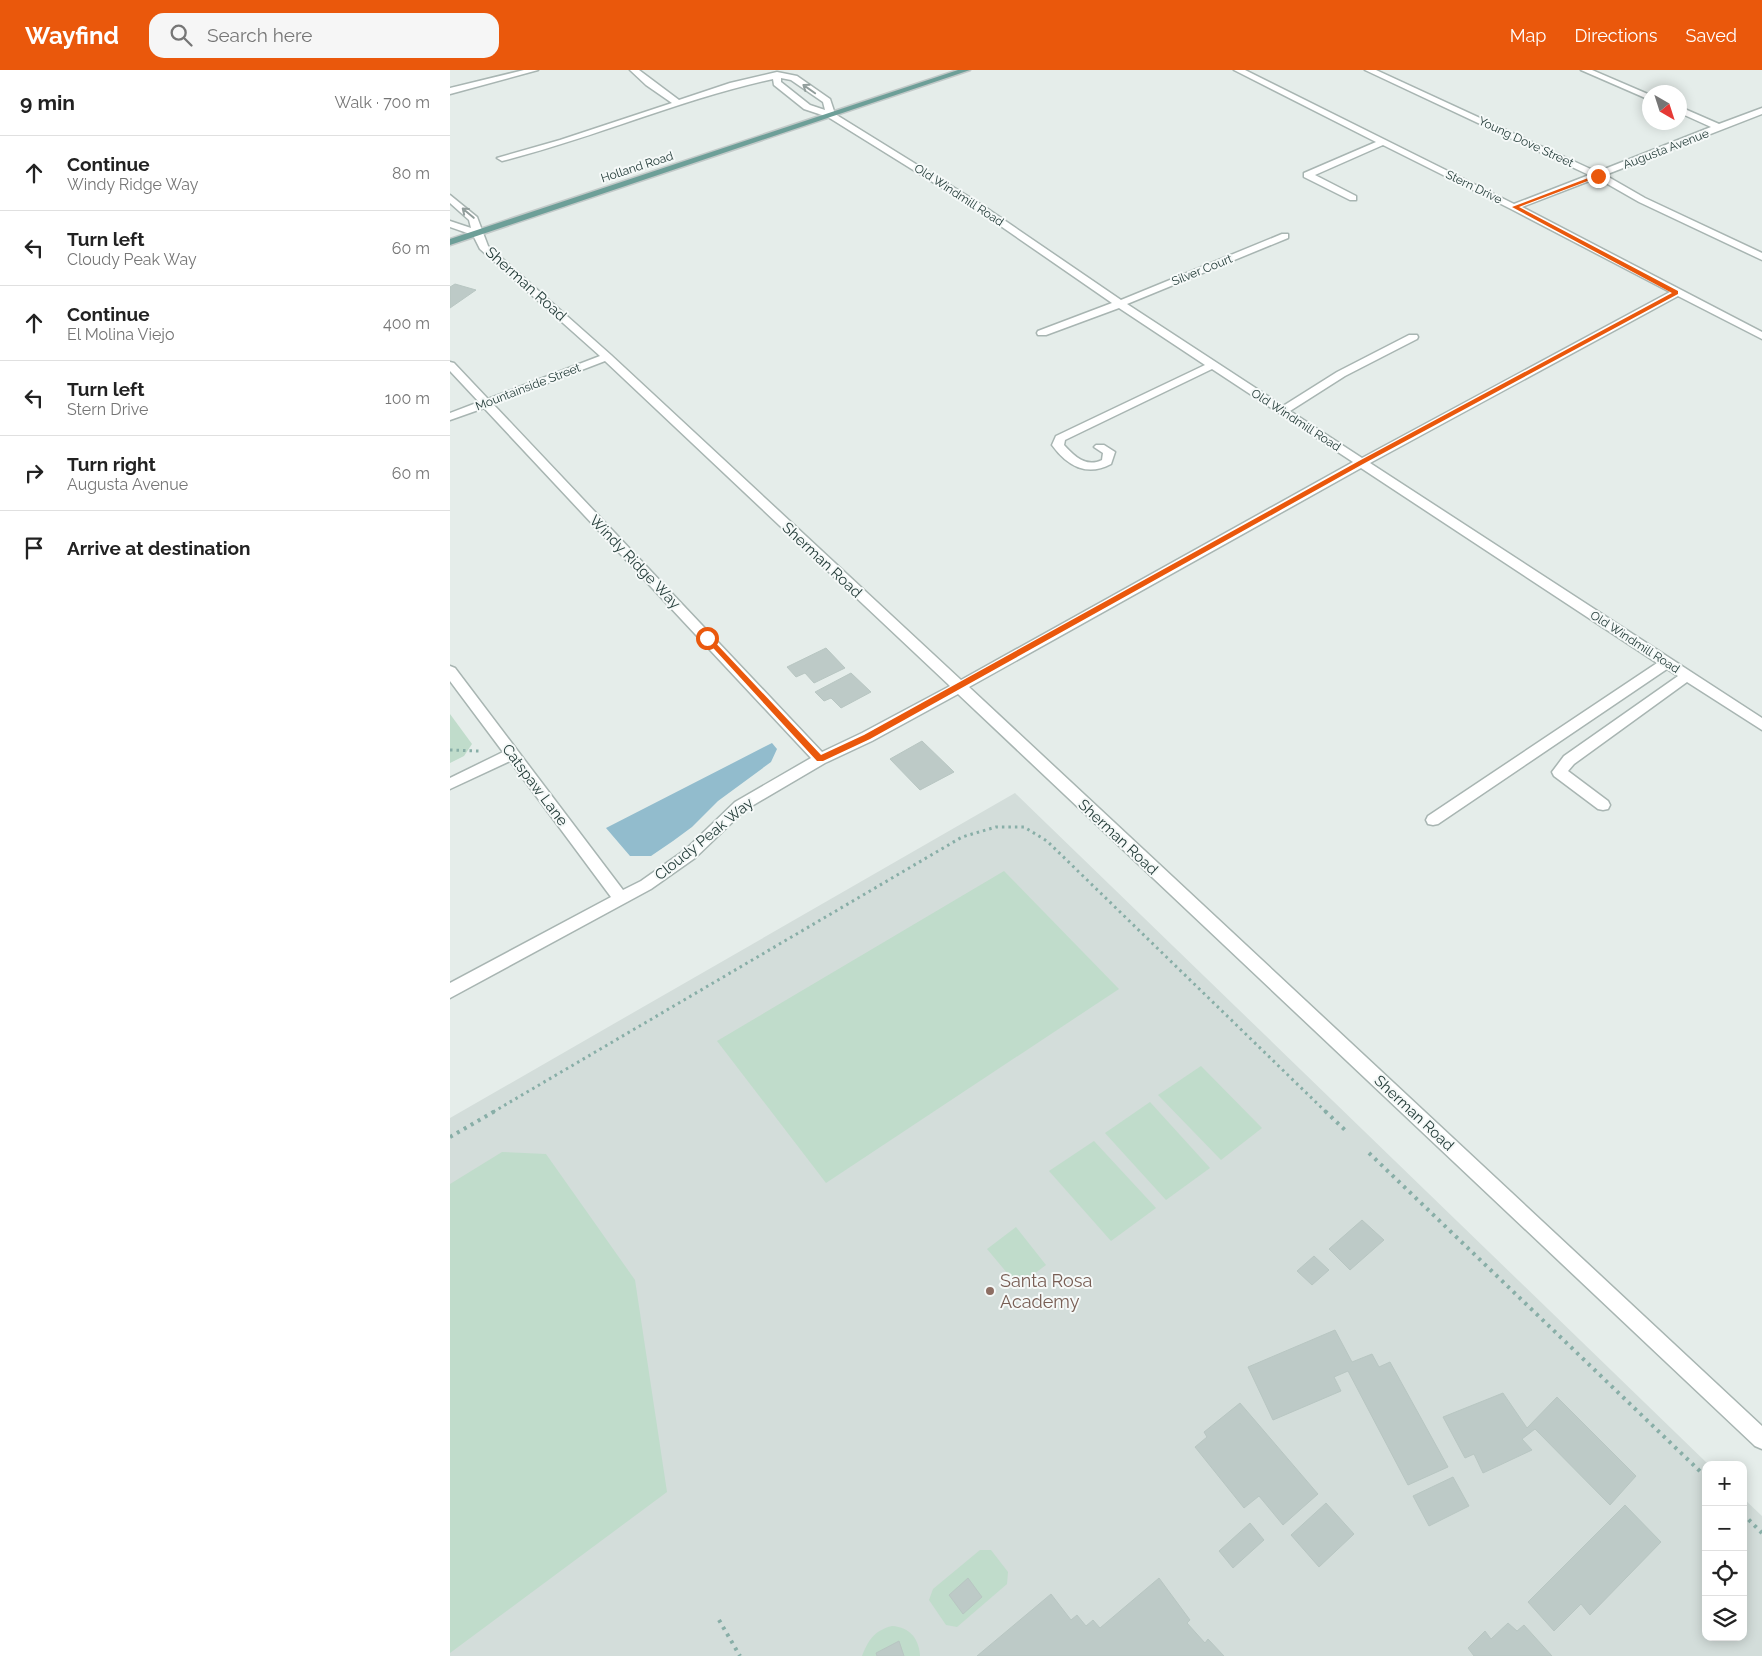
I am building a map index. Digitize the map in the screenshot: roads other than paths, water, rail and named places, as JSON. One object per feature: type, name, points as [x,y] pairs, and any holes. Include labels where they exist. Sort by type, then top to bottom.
[{"type":"main road","name":"Holland Road","points":[[450,242],[966,70]]},
{"type":"street","points":[[450,91],[534,70]]},
{"type":"street","points":[[634,70],[648,83],[678,104]]},
{"type":"street","name":"Stern Drive","points":[[1238,70],[1514,207],[1676,293],[1762,336]]},
{"type":"street","name":"Young Dove Street","points":[[1369,70],[1598,176],[1642,200],[1762,257]]},
{"type":"street","points":[[1585,70],[1642,95]]},
{"type":"street","points":[[776,75],[777,83],[807,107],[831,115]]},
{"type":"street","points":[[502,158],[563,142],[732,85],[776,75],[794,78],[827,101],[831,115]]},
{"type":"street","name":"Augusta Avenue","points":[[1514,207],[1762,111]]},
{"type":"street","points":[[1687,113],[1720,128]]},
{"type":"street","name":"Old Windmill Road","points":[[831,115],[979,207],[1120,304],[1282,411],[1762,724]]},
{"type":"street","points":[[1353,198],[1307,175],[1383,142]]},
{"type":"street","name":"Sherman Road","points":[[450,198],[474,218],[477,233],[484,248],[607,357],[1762,1439]]},
{"type":"street","name":"Sherman Road","points":[[450,224],[477,233]]},
{"type":"street","name":"Silver Court","points":[[1042,333],[1120,304],[1285,236]]},
{"type":"street","name":"Cloudy Peak Way","points":[[450,990],[646,885],[690,854],[740,806],[820,759],[867,737],[1361,463],[1676,293]]},
{"type":"street","points":[[1282,411],[1341,374],[1413,337]]},
{"type":"street","name":"Mountainside Street","points":[[450,417],[607,357]]},
{"type":"street","name":"Windy Ridge Way","points":[[450,365],[820,759]]},
{"type":"street","points":[[1100,447],[1109,452],[1107,462],[1098,468],[1085,468],[1068,457],[1058,445],[1060,438],[1213,365]]},
{"type":"street","points":[[1433,820],[1666,663]]},
{"type":"street","name":"Catspaw Lane","points":[[450,672],[621,899]]},
{"type":"street","points":[[1603,805],[1559,772],[1569,760],[1688,676]]},
{"type":"street","points":[[450,784],[512,754]]},
{"type":"water","points":[[772,743],[777,749],[771,762],[718,801],[692,827],[651,856],[630,856],[606,828]]},
{"type":"place","name":"Santa Rosa Academy","points":[[990,1291]]}]
